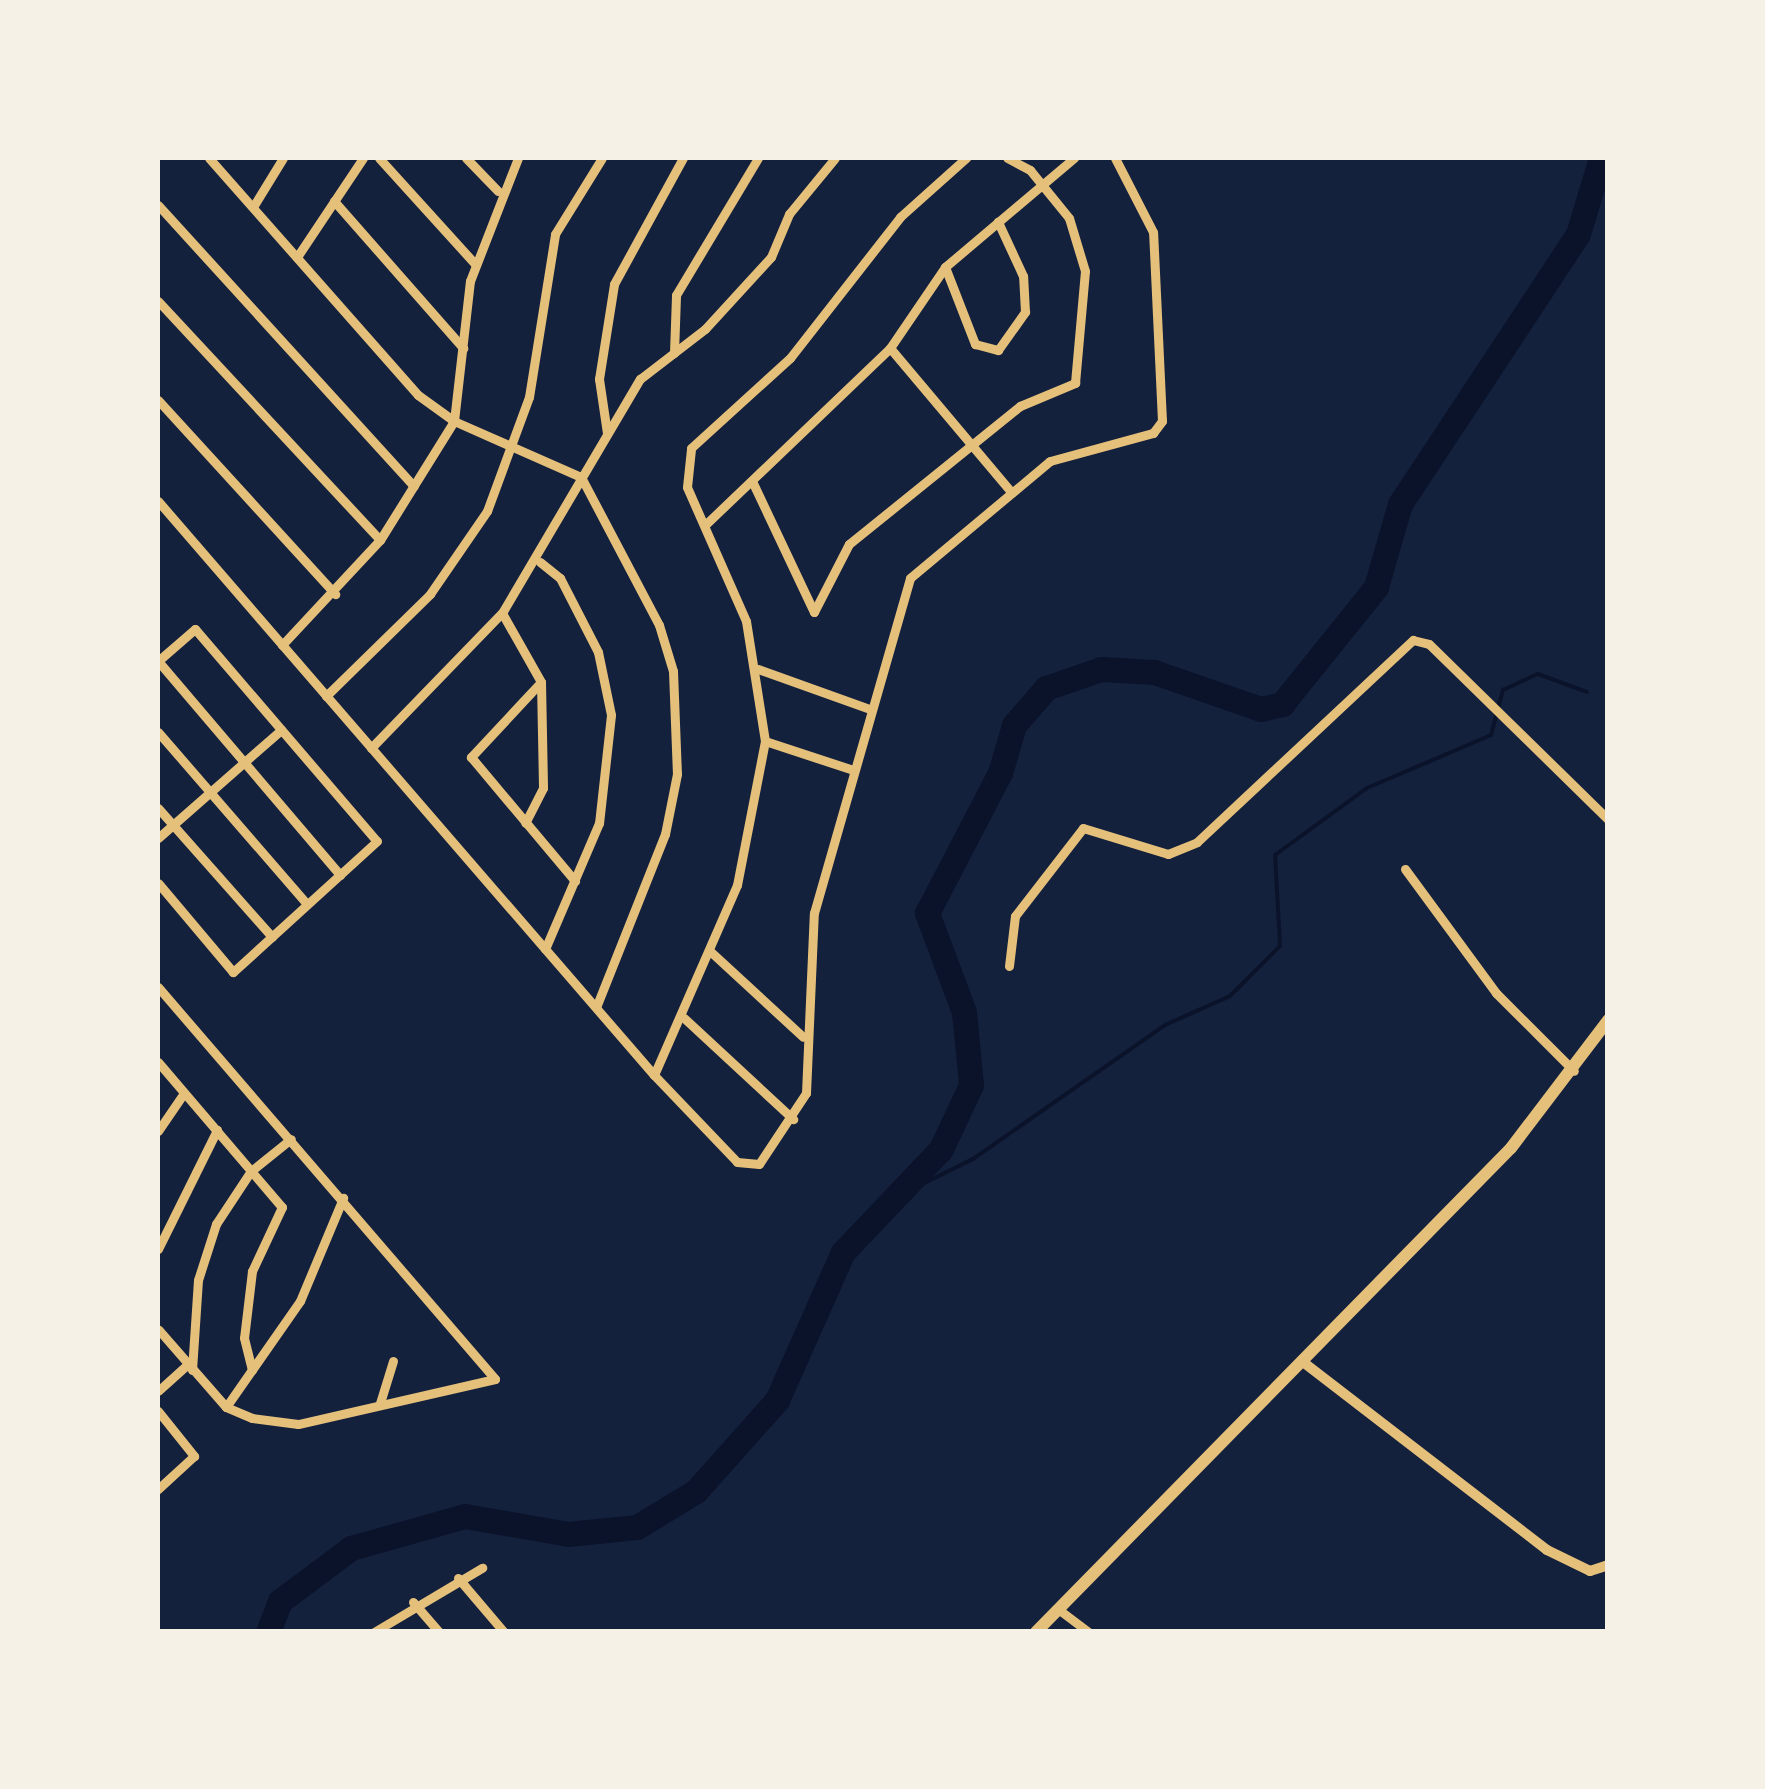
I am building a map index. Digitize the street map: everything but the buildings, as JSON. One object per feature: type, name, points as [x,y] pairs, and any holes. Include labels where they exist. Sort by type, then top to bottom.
[{"type":"main road","points":[[1036,1632],[1304,1362],[1574,1070],[1608,1020]]},
{"type":"street","points":[[209,158],[418,395],[454,421],[517,445],[581,477],[659,624],[678,714],[665,834],[596,1007]]},
{"type":"street","points":[[253,207],[283,158]]},
{"type":"street","points":[[297,257],[363,158]]},
{"type":"street","points":[[379,158],[475,264]]},
{"type":"street","points":[[466,158],[498,191]]},
{"type":"street","points":[[282,645],[335,594],[380,540],[454,421],[475,264],[498,191],[518,158]]},
{"type":"street","points":[[326,696],[430,594],[487,511],[517,445],[555,234],[602,158]]},
{"type":"street","points":[[607,433],[599,379],[614,284],[683,158]]},
{"type":"street","points":[[674,353],[676,295],[758,158]]},
{"type":"street","points":[[371,748],[502,613],[540,562],[581,477],[640,380],[674,353],[771,257],[789,214],[835,158]]},
{"type":"street","points":[[654,1075],[684,1018],[748,848],[765,741],[758,669],[706,524],[687,487],[691,448],[790,358],[900,217],[966,158]]},
{"type":"street","points":[[752,481],[814,612],[848,544],[1020,406],[1075,383],[1084,364],[1085,271],[1069,218],[1043,184],[1007,158]]},
{"type":"street","points":[[706,524],[890,348],[945,267],[1074,158]]},
{"type":"street","points":[[158,502],[654,1075],[738,1162],[759,1164],[794,1119],[806,1093],[803,1037],[814,914],[910,578],[1050,462],[1153,433],[1162,422],[1153,232],[1115,158]]},
{"type":"street","points":[[334,201],[463,348]]},
{"type":"street","points":[[158,205],[414,486]]},
{"type":"street","points":[[945,267],[976,344],[998,350],[1025,312],[1023,276],[998,222]]},
{"type":"street","points":[[158,301],[380,540]]},
{"type":"street","points":[[890,348],[1012,493]]},
{"type":"street","points":[[158,400],[335,594]]},
{"type":"street","points":[[540,562],[560,578],[598,652],[611,715],[599,824],[545,949]]},
{"type":"street","points":[[502,613],[541,682],[542,788],[525,824]]},
{"type":"street","points":[[158,883],[233,972],[377,842],[195,628],[158,661],[340,875]]},
{"type":"street","points":[[1009,966],[1015,916],[1083,828],[1168,854],[1197,842],[1413,640],[1429,644],[1608,819]]},
{"type":"street","points":[[758,669],[870,709]]},
{"type":"street","points":[[541,682],[471,758],[575,882]]},
{"type":"street","points":[[158,838],[281,730]]},
{"type":"street","points":[[158,732],[214,791],[306,903]]},
{"type":"street","points":[[765,741],[853,770]]},
{"type":"street","points":[[158,808],[272,937]]},
{"type":"street","points":[[1406,869],[1496,993],[1574,1070]]},
{"type":"street","points":[[711,952],[803,1037]]},
{"type":"street","points":[[158,987],[495,1379],[298,1424],[226,1407],[158,1329]]},
{"type":"street","points":[[684,1018],[794,1119]]},
{"type":"street","points":[[158,1062],[282,1207],[252,1271],[244,1338],[252,1370]]},
{"type":"street","points":[[158,1131],[184,1094]]},
{"type":"street","points":[[158,1249],[217,1130]]},
{"type":"street","points":[[158,1391],[190,1367],[198,1280],[216,1224],[251,1172],[291,1139]]},
{"type":"street","points":[[226,1407],[300,1301],[343,1198]]},
{"type":"street","points":[[380,1403],[393,1361]]},
{"type":"street","points":[[1304,1362],[1547,1550],[1590,1571],[1608,1565]]},
{"type":"street","points":[[158,1414],[194,1456],[158,1489]]},
{"type":"street","points":[[374,1632],[413,1602],[482,1568]]},
{"type":"street","points":[[458,1578],[504,1632]]},
{"type":"street","points":[[413,1602],[438,1632]]},
{"type":"street","points":[[1058,1609],[1090,1632]]},
{"type":"waterway","points":[[268,1632],[280,1601],[351,1548],[465,1516],[568,1534],[637,1527],[696,1491],[777,1400],[843,1252],[941,1149],[971,1085],[964,1012],[927,913],[1000,773],[1014,725],[1046,688],[1101,669],[1154,672],[1261,709],[1282,704],[1376,587],[1400,504],[1578,234],[1601,158]]},
{"type":"waterway","points":[[888,1201],[973,1159],[1165,1025],[1230,996],[1280,946],[1275,855],[1367,788],[1491,735],[1503,690],[1538,674],[1587,692]]}]
